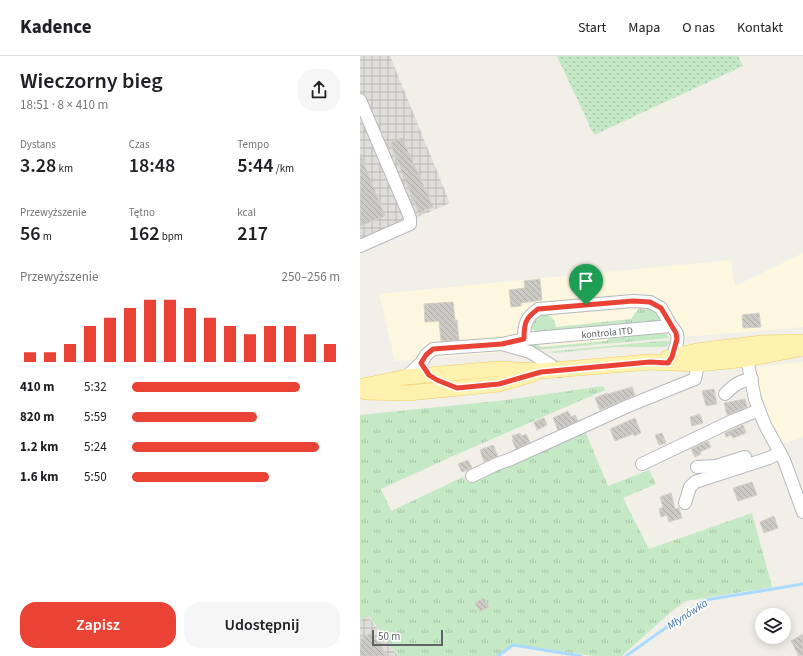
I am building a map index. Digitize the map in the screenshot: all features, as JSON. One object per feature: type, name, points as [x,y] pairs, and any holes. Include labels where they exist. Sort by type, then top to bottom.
[{"type":"main road","points":[[670,360],[697,350],[762,343],[803,341]]},
{"type":"main road","points":[[360,387],[406,377],[425,369],[497,369],[541,372],[670,360],[698,364],[747,359],[803,348]]},
{"type":"main road","points":[[360,392],[408,393],[499,384],[541,372]]},
{"type":"street","points":[[360,100],[410,218],[410,224],[360,246]]},
{"type":"street","points":[[524,339],[524,326],[530,315],[538,309],[633,301],[650,302],[661,308],[676,333],[677,339],[670,360]]},
{"type":"street","name":"kontrola ITD","points":[[502,344],[524,339],[671,326]]},
{"type":"street","points":[[457,388],[437,380],[425,369],[426,355],[433,349],[502,344],[530,352],[560,370]]},
{"type":"street","points":[[747,359],[755,399],[759,410],[779,450],[802,505]]},
{"type":"street","points":[[472,476],[628,406],[695,379],[698,364]]},
{"type":"street","points":[[725,394],[735,384],[752,379]]},
{"type":"street","points":[[642,464],[732,421],[759,410]]},
{"type":"street","points":[[697,467],[716,466],[779,450]]},
{"type":"street","points":[[685,503],[690,486],[695,482],[769,458],[779,450]]},
{"type":"shaded area","points":[[360,56],[390,56],[450,203],[360,242]]},
{"type":"shaded area","points":[[803,253],[803,327],[395,361],[379,294],[731,260],[735,286]]},
{"type":"shaded area","points":[[803,362],[803,437],[780,445],[746,368]]},
{"type":"shaded area","points":[[368,616],[398,656],[360,656],[360,621]]},
{"type":"green space","points":[[557,56],[738,56],[743,66],[594,135]]},
{"type":"green space","points":[[644,307],[655,309],[661,317],[657,322],[650,324],[635,323],[537,332],[530,326],[530,324],[537,317],[546,313],[554,320],[556,327],[631,319],[639,308]]},
{"type":"green space","points":[[666,334],[670,338],[536,350],[527,346],[526,344],[534,342],[541,347],[606,341],[616,335]]},
{"type":"green space","points":[[671,341],[666,347],[615,347],[555,353],[546,352]]},
{"type":"green space","points":[[603,386],[605,390],[381,489],[391,511],[463,477],[467,482],[585,431],[608,486],[649,470],[656,484],[623,498],[649,549],[752,513],[772,587],[686,601],[673,610],[622,656],[594,656],[525,646],[513,646],[505,649],[497,656],[398,656],[369,616],[360,621],[360,415],[507,400]]},
{"type":"building","points":[[402,138],[433,207],[419,213],[390,143]]},
{"type":"building","points":[[360,154],[385,216],[360,226]]},
{"type":"building","points":[[590,275],[590,283],[576,285],[576,277]]},
{"type":"building","points":[[540,279],[542,300],[521,303],[521,306],[511,307],[509,290],[525,288],[524,281]]},
{"type":"building","points":[[453,302],[459,340],[441,341],[439,321],[425,322],[424,304]]},
{"type":"building","points":[[759,313],[761,327],[743,328],[742,315]]},
{"type":"building","points":[[632,387],[635,395],[600,410],[595,398],[607,393],[608,394]]},
{"type":"building","points":[[714,389],[717,404],[706,406],[702,391]]},
{"type":"building","points":[[745,399],[747,407],[727,415],[724,403]]},
{"type":"building","points":[[568,411],[571,417],[575,415],[578,421],[558,430],[553,418]]},
{"type":"building","points":[[700,414],[703,423],[692,426],[690,417]]},
{"type":"building","points":[[544,418],[547,425],[537,430],[534,422]]},
{"type":"building","points":[[635,418],[641,433],[634,436],[633,434],[615,441],[610,429]]},
{"type":"building","points":[[743,425],[746,433],[733,438],[731,435],[726,437],[725,433]]},
{"type":"building","points":[[520,433],[521,436],[526,434],[530,442],[516,449],[512,436]]},
{"type":"building","points":[[662,433],[666,443],[659,445],[655,435]]},
{"type":"building","points":[[708,441],[711,447],[700,452],[701,454],[695,457],[691,449]]},
{"type":"building","points":[[493,445],[498,456],[484,462],[480,450]]},
{"type":"building","points":[[468,460],[472,468],[462,472],[458,464]]},
{"type":"building","points":[[752,482],[757,495],[738,501],[733,488]]},
{"type":"building","points":[[671,493],[675,509],[679,508],[682,518],[669,522],[667,515],[661,517],[659,509],[663,507],[660,497]]},
{"type":"building","points":[[774,516],[778,528],[764,533],[760,522]]},
{"type":"building","points":[[484,598],[489,607],[480,612],[475,603]]},
{"type":"building","points":[[372,632],[387,656],[360,656],[360,640]]},
{"type":"building","points":[[803,634],[803,656],[799,656],[791,641]]},
{"type":"waterway","name":"Młynówka","points":[[626,656],[705,600],[803,584]]},
{"type":"waterway","name":"Młynówka","points":[[498,656],[513,645],[581,656]]},
{"type":"route","points":[[633,301],[650,302],[661,308],[676,333],[677,339],[672,357],[668,363],[650,362],[541,372],[499,384],[457,388],[445,384],[429,375],[421,363],[426,355],[433,349],[502,344],[524,339],[524,326],[530,315],[538,309],[586,305],[633,301]]}]
